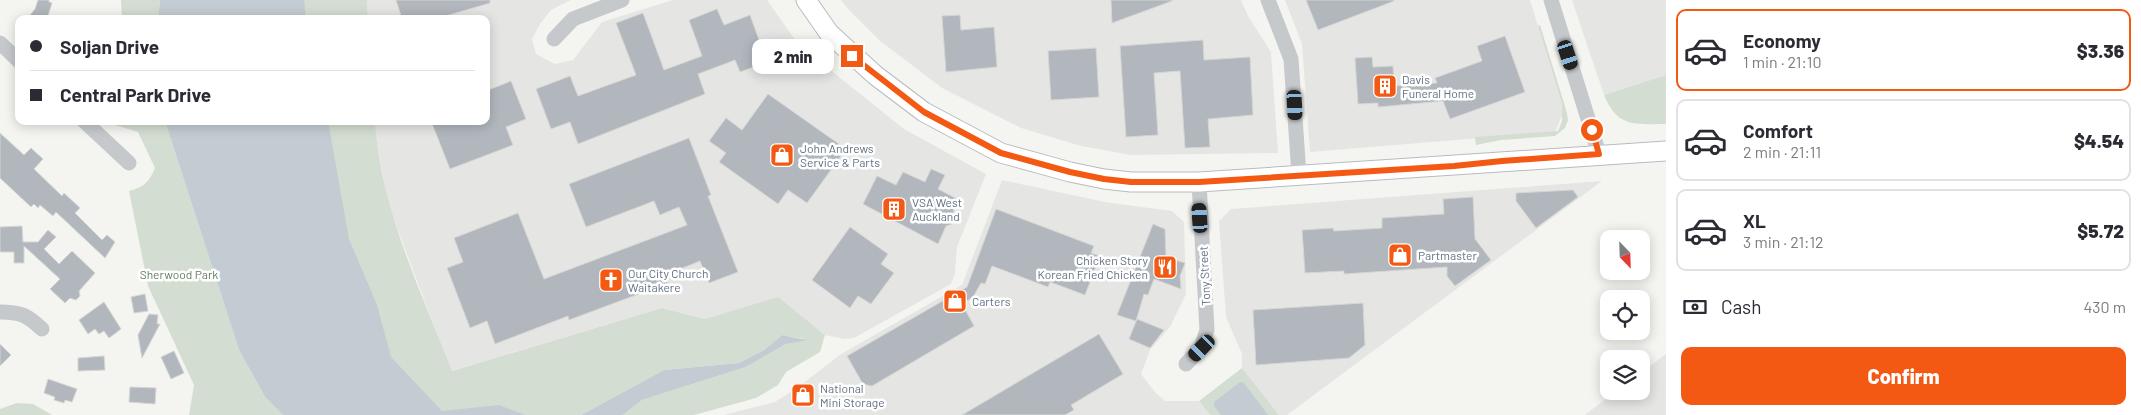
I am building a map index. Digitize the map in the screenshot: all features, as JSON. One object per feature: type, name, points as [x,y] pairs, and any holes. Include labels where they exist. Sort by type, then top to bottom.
[{"type":"main road","points":[[806,0],[829,32],[875,75],[924,112],[1001,153],[1070,172],[1104,179],[1131,182],[1199,182],[1666,151]]},
{"type":"street","points":[[554,39],[573,19],[622,0]]},
{"type":"street","points":[[1268,0],[1292,59],[1299,175]]},
{"type":"street","points":[[1551,0],[1599,154]]},
{"type":"street","points":[[0,43],[15,57]]},
{"type":"street","points":[[88,125],[129,163]]},
{"type":"street","name":"Tony Street","points":[[1186,364],[1202,348],[1206,330],[1199,182]]},
{"type":"street","points":[[0,312],[23,314],[42,329]]},
{"type":"shaded area","points":[[160,0],[304,0],[306,15],[158,15]]},
{"type":"shaded area","points":[[367,0],[571,0],[551,10],[540,24],[532,39],[536,54],[555,64],[573,60],[602,22],[673,0],[767,0],[798,44],[904,129],[986,174],[957,247],[955,273],[951,284],[854,338],[844,339],[825,335],[778,298],[705,319],[662,308],[451,371],[388,204],[375,125],[490,125],[490,15],[368,15]]},
{"type":"shaded area","points":[[841,0],[1241,0],[1248,16],[1271,52],[1278,153],[1131,155],[1081,146],[1021,128],[942,88],[879,40]]},
{"type":"shaded area","points":[[1285,0],[1530,0],[1564,111],[1555,132],[1310,152],[1302,44]]},
{"type":"shaded area","points":[[1572,0],[1666,0],[1666,75],[1604,95]]},
{"type":"shaded area","points":[[166,125],[329,125],[349,239],[377,305],[391,357],[442,411],[499,405],[525,415],[283,415],[265,397],[239,350]]},
{"type":"shaded area","points":[[1002,180],[1105,202],[1172,211],[1184,222],[1186,294],[1170,327],[1150,350],[1141,374],[1165,401],[1199,401],[1210,415],[723,415],[775,402],[797,388],[841,354],[962,285]]},
{"type":"shaded area","points":[[1602,181],[1287,415],[1279,415],[1242,368],[1242,354],[1226,317],[1219,221],[1231,209]]},
{"type":"shaded area","points":[[782,335],[807,340],[786,344],[746,367],[642,400],[623,415],[581,415],[664,370],[739,363],[764,350]]},
{"type":"shaded area","points":[[1666,354],[1666,415],[1585,415],[1604,400],[1650,400],[1650,366]]},
{"type":"shaded area","points":[[1240,382],[1244,383],[1268,415],[1221,415],[1214,406],[1214,402]]},
{"type":"green space","points":[[121,0],[160,0],[158,15],[122,15]]},
{"type":"green space","points":[[220,0],[367,0],[368,15],[218,15]]},
{"type":"green space","points":[[1540,25],[1567,113],[1568,120],[1565,128],[1555,136],[1501,140],[1476,145],[1475,137],[1558,131],[1562,121],[1562,104],[1538,26]]},
{"type":"green space","points":[[1666,75],[1666,124],[1636,124],[1621,119],[1609,106],[1604,95]]},
{"type":"green space","name":"Sherwood Park","points":[[115,125],[166,125],[239,350],[265,397],[283,415],[189,415],[194,385],[148,286],[129,191],[139,188],[145,183],[151,177],[155,168],[138,132]]},
{"type":"green space","points":[[238,125],[375,125],[378,153],[393,217],[415,280],[452,371],[662,308],[705,319],[778,297],[825,335],[820,352],[786,372],[778,385],[756,398],[694,415],[623,415],[642,400],[746,367],[786,344],[805,339],[782,335],[764,350],[739,363],[664,370],[581,415],[367,415]]},
{"type":"green space","points":[[1242,368],[1279,415],[1210,415],[1199,401]]},
{"type":"green space","points":[[17,403],[33,404],[52,415],[0,415],[0,409]]},
{"type":"building","points":[[38,0],[49,0],[52,3],[48,15],[30,15]]},
{"type":"building","points":[[396,0],[490,0],[490,3],[449,15],[401,15]]},
{"type":"building","points":[[1111,0],[1172,0],[1172,1],[1112,23]]},
{"type":"building","points":[[1306,0],[1394,0],[1394,1],[1318,30]]},
{"type":"building","points":[[717,9],[724,25],[750,15],[767,62],[740,72],[735,60],[698,74],[705,94],[578,144],[570,122],[551,129],[536,89],[570,76],[578,96],[636,75],[616,23],[643,13],[664,70],[702,56],[689,20]]},
{"type":"building","points":[[960,15],[961,30],[994,27],[997,67],[946,72],[942,16]]},
{"type":"building","points":[[1505,36],[1525,92],[1450,119],[1443,101],[1378,107],[1378,103],[1358,104],[1355,58],[1372,57],[1373,67],[1393,66],[1394,86],[1437,83],[1435,78],[1482,61],[1477,46]]},
{"type":"building","points":[[1203,40],[1204,60],[1250,57],[1253,115],[1208,119],[1210,147],[1185,148],[1180,71],[1154,73],[1158,135],[1126,137],[1120,46]]},
{"type":"building","points":[[1096,48],[1099,97],[1051,100],[1048,51]]},
{"type":"building","points":[[511,81],[526,119],[506,127],[513,145],[450,169],[433,125],[490,125],[490,89]]},
{"type":"building","name":"John Andrews Service & Parts","points":[[768,94],[846,149],[807,203],[788,190],[778,204],[719,162],[726,153],[709,141],[726,118],[742,130]]},
{"type":"building","points":[[0,133],[24,155],[31,148],[43,159],[34,169],[62,196],[64,193],[80,208],[75,213],[102,240],[107,235],[115,242],[105,258],[56,212],[53,216],[40,205],[38,208],[34,204],[31,207],[0,178]]},
{"type":"building","points":[[689,138],[711,195],[708,196],[738,272],[709,283],[700,261],[665,275],[668,283],[569,320],[568,316],[495,344],[487,321],[470,328],[447,268],[463,262],[454,238],[518,213],[544,279],[687,225],[679,207],[660,215],[654,201],[586,227],[569,184]]},
{"type":"building","name":"VSA West Auckland","points":[[931,169],[945,175],[938,189],[959,200],[953,212],[955,217],[952,224],[946,226],[938,244],[863,204],[877,176],[896,185],[903,172],[925,182]]},
{"type":"building","points":[[1573,190],[1578,197],[1536,228],[1516,201],[1516,193]]},
{"type":"building","points":[[1473,197],[1475,239],[1491,260],[1455,286],[1447,276],[1447,267],[1344,274],[1344,271],[1305,273],[1302,230],[1333,228],[1334,231],[1382,228],[1382,218],[1444,214],[1443,199]]},
{"type":"building","name":"Carters","points":[[996,209],[1094,246],[1091,253],[1100,256],[1085,295],[1050,282],[1048,287],[992,266],[985,284],[981,283],[973,297],[962,304],[974,326],[872,386],[863,384],[847,356],[967,287]]},
{"type":"building","points":[[1153,224],[1165,229],[1166,257],[1185,263],[1180,276],[1181,289],[1154,279],[1148,295],[1144,294],[1136,321],[1117,315]]},
{"type":"building","points":[[22,226],[23,242],[38,242],[48,230],[56,237],[44,249],[59,264],[72,251],[95,273],[79,291],[80,296],[76,300],[70,298],[65,303],[50,289],[60,279],[24,246],[24,263],[14,263],[14,252],[0,252],[0,227]]},
{"type":"building","points":[[850,227],[888,254],[881,264],[894,273],[871,304],[858,296],[850,308],[812,280]]},
{"type":"building","points":[[145,294],[148,311],[134,313],[131,297]]},
{"type":"building","points":[[104,302],[121,329],[109,338],[104,331],[99,334],[95,329],[88,334],[79,320]]},
{"type":"building","points":[[1363,303],[1365,345],[1349,358],[1256,365],[1253,310]]},
{"type":"building","points":[[149,314],[158,315],[157,324],[160,324],[142,358],[138,335]]},
{"type":"building","points":[[1137,319],[1164,330],[1150,348],[1129,339]]},
{"type":"building","points":[[1099,334],[1123,374],[1071,405],[1074,410],[1065,415],[962,415]]},
{"type":"building","points":[[0,344],[11,355],[0,366]]},
{"type":"building","points":[[174,351],[184,373],[171,379],[161,357]]},
{"type":"building","points":[[104,356],[105,370],[78,371],[78,358]]},
{"type":"building","points":[[48,379],[77,389],[72,402],[65,400],[64,403],[54,400],[55,397],[44,393]]},
{"type":"building","points":[[130,387],[156,388],[155,404],[129,402]]},
{"type":"place","name":"Davis Funeral Home","points":[[1385,86]]},
{"type":"place","name":"John Andrews Service & Parts","points":[[782,155]]},
{"type":"place","name":"VSA West Auckland","points":[[894,209]]},
{"type":"place","name":"Partmaster","points":[[1400,255]]},
{"type":"place","name":"Chicken Story Korean Fried Chicken","points":[[1165,267]]},
{"type":"place","name":"Our City Church Waitakere","points":[[611,280]]},
{"type":"place","name":"Carters","points":[[955,301]]},
{"type":"place","name":"National Mini Storage","points":[[803,395]]},
{"type":"route","points":[[852,56],[924,112],[1001,153],[1070,172],[1131,182],[1218,181],[1454,166],[1599,154],[1592,130]]}]
